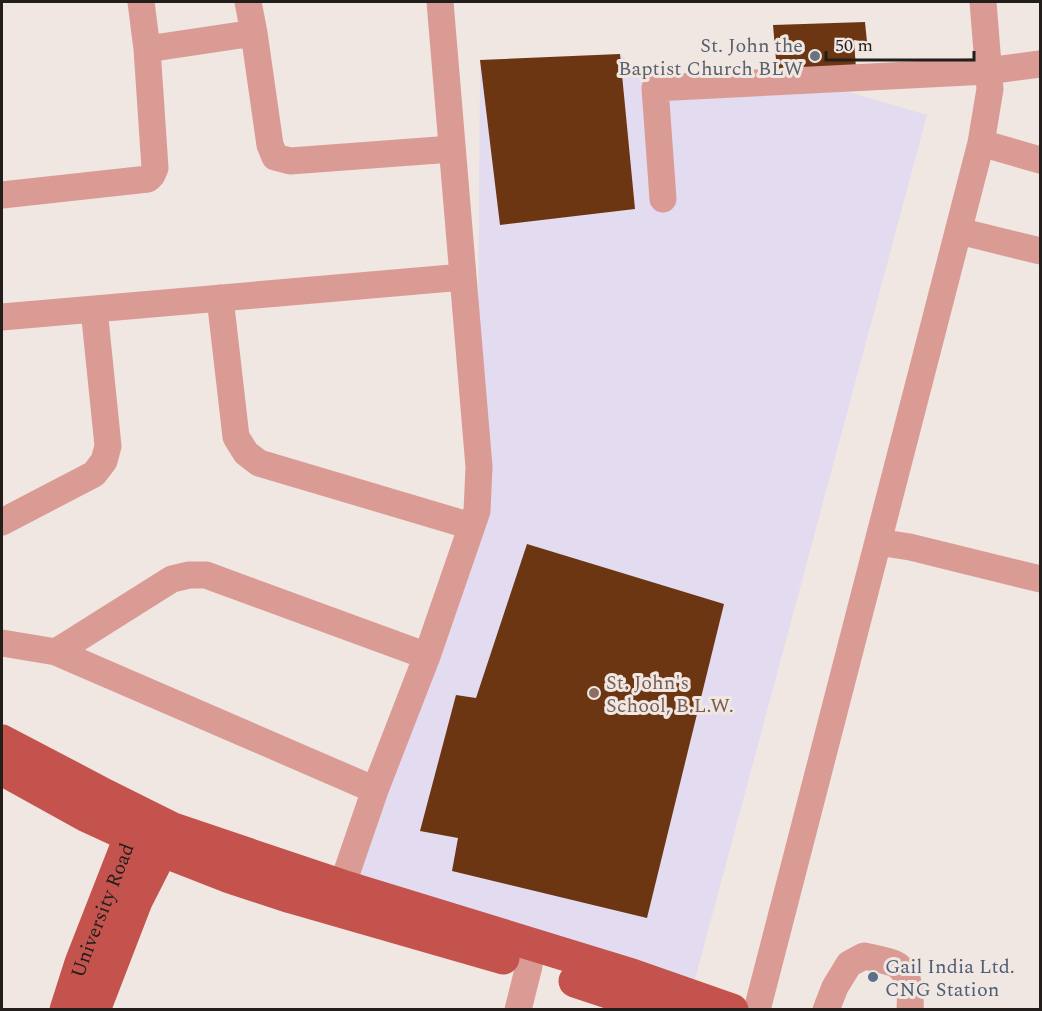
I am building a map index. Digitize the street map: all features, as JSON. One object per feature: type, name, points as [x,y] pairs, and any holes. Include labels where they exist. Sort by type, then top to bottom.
[{"type":"main road","points":[[2,741],[95,805]]},
{"type":"main road","points":[[2,769],[95,805],[135,824],[168,840],[227,876],[529,966],[662,1010]]},
{"type":"main road","name":"University Road","points":[[66,1010],[81,963],[124,893],[135,824]]},
{"type":"main road","points":[[168,840],[342,886],[622,972],[732,1010]]},
{"type":"main road","points":[[94,1010],[124,893],[168,840]]},
{"type":"street","points":[[2,195],[148,179],[152,175],[155,168],[147,49],[141,2]]},
{"type":"street","points":[[248,2],[270,145],[275,157],[290,161],[452,149]]},
{"type":"street","points":[[342,886],[375,790],[427,656],[477,511],[479,467],[440,2]]},
{"type":"street","points":[[757,1010],[981,143],[990,89],[983,2]]},
{"type":"street","points":[[147,49],[254,33]]},
{"type":"street","points":[[663,199],[655,88],[988,71],[1041,64]]},
{"type":"street","points":[[981,143],[1041,160]]},
{"type":"street","points":[[959,231],[1041,251]]},
{"type":"street","points":[[2,317],[463,277]]},
{"type":"street","points":[[220,298],[236,437],[246,453],[259,463],[471,526]]},
{"type":"street","points":[[2,522],[94,474],[104,461],[108,446],[94,309]]},
{"type":"street","points":[[878,542],[910,547],[1041,579]]},
{"type":"street","points":[[56,652],[172,579],[189,574],[206,575],[427,656]]},
{"type":"street","points":[[2,643],[56,652],[375,790]]},
{"type":"street","points":[[826,1010],[835,987],[849,964],[864,956],[895,964],[906,975],[911,997],[910,1010]]},
{"type":"street","points":[[518,1010],[529,966]]},
{"type":"shaded area","name":"St. John's School, B.L.W.","points":[[620,54],[655,88],[777,71],[927,115],[694,983],[356,875],[477,511],[480,60]]},
{"type":"building","name":"St. John the Baptist Church BLW","points":[[865,22],[867,42],[854,40],[856,69],[777,71],[773,25]]},
{"type":"building","points":[[620,54],[635,209],[500,225],[480,60]]},
{"type":"building","points":[[527,544],[724,604],[647,918],[452,871],[458,838],[420,831],[456,695],[476,698]]},
{"type":"place","name":"St. John the Baptist Church BLW","points":[[815,56]]},
{"type":"place","name":"St. John's School, B.L.W.","points":[[594,693]]},
{"type":"place","name":"Gail India Ltd. CNG Station","points":[[873,977]]}]
